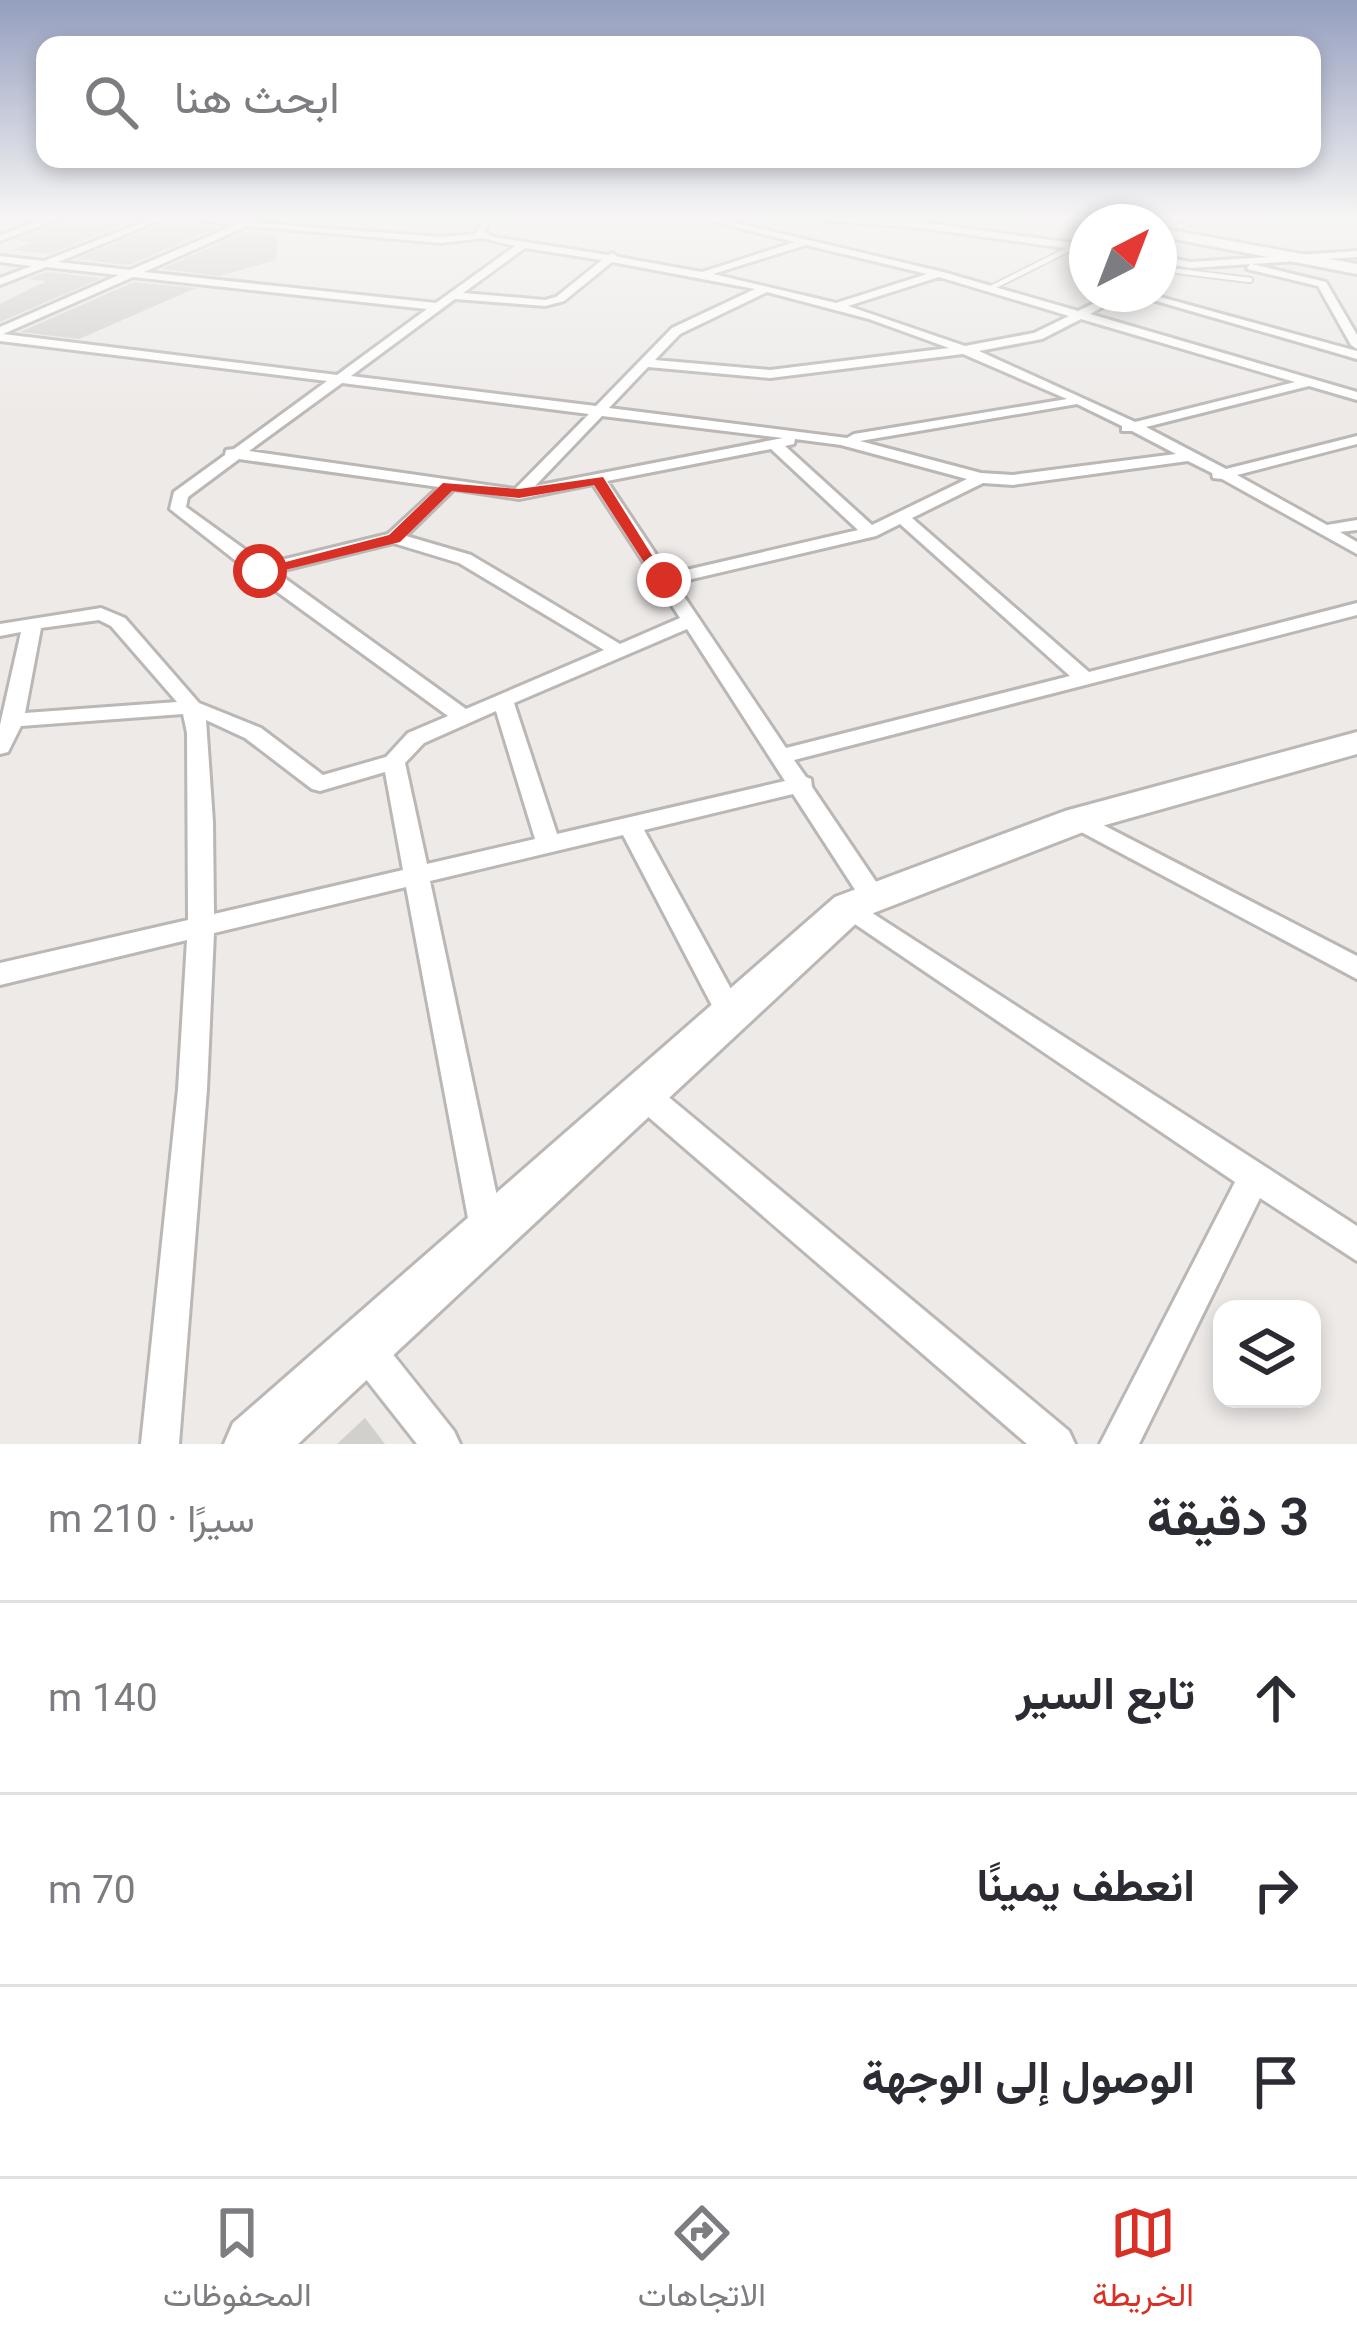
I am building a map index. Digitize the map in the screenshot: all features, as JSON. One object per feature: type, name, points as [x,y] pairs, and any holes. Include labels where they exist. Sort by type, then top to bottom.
[{"type":"main road","points":[[254,1444],[729,1011],[860,901],[1078,820],[1357,743]]},
{"type":"street","points":[[0,334],[107,284]]},
{"type":"street","points":[[247,284],[446,302],[545,303],[578,284]]},
{"type":"street","points":[[463,717],[178,509],[180,495],[231,453],[470,284]]},
{"type":"street","points":[[746,284],[836,307],[960,349],[1074,401],[1357,549]]},
{"type":"street","points":[[836,307],[907,284]]},
{"type":"street","points":[[978,284],[1357,396]]},
{"type":"street","points":[[1322,284],[1357,344]]},
{"type":"street","points":[[519,494],[642,363],[693,321],[765,289]]},
{"type":"street","points":[[1177,305],[1357,356]]},
{"type":"street","points":[[642,363],[770,374],[1007,344],[1092,312]]},
{"type":"street","points":[[0,334],[842,440],[981,478],[1013,480],[1185,457]]},
{"type":"street","points":[[1127,428],[1310,382]]},
{"type":"street","points":[[842,440],[1074,401]]},
{"type":"street","points":[[231,453],[519,494],[811,437]]},
{"type":"street","points":[[1219,475],[1357,440]]},
{"type":"street","points":[[774,444],[870,532]]},
{"type":"street","points":[[664,580],[870,532],[981,478]]},
{"type":"street","points":[[598,480],[803,784],[860,901],[1357,1245]]},
{"type":"street","points":[[260,571],[394,538],[448,486]]},
{"type":"street","points":[[902,517],[1085,679]]},
{"type":"street","points":[[1324,530],[1357,525]]},
{"type":"street","points":[[394,538],[465,559],[617,650]]},
{"type":"street","points":[[784,756],[1357,609]]},
{"type":"street","points":[[0,629],[110,616],[166,672],[192,707],[202,798],[201,927],[195,1057],[160,1444]]},
{"type":"street","points":[[13,720],[192,707],[253,733],[320,784],[394,762],[416,738],[691,620]]},
{"type":"street","points":[[0,747],[13,720],[32,624]]},
{"type":"street","points":[[503,700],[548,844]]},
{"type":"street","points":[[394,762],[488,1234]]},
{"type":"street","points":[[0,974],[803,784]]},
{"type":"street","points":[[1078,820],[1357,968]]},
{"type":"street","points":[[630,825],[729,1011]]},
{"type":"street","points":[[641,1093],[1056,1444]]},
{"type":"street","points":[[1119,1444],[1254,1177]]},
{"type":"street","points":[[363,1345],[441,1444]]},
{"type":"lane","points":[[991,288],[999,284]]},
{"type":"building","points":[[39,284],[87,284],[0,322],[0,304]]},
{"type":"building","points":[[129,284],[196,288],[79,339],[20,332]]},
{"type":"building","points":[[365,1418],[385,1444],[337,1444]]},
{"type":"route","points":[[260,571],[394,538],[448,486],[519,494],[598,480],[664,580]]}]
